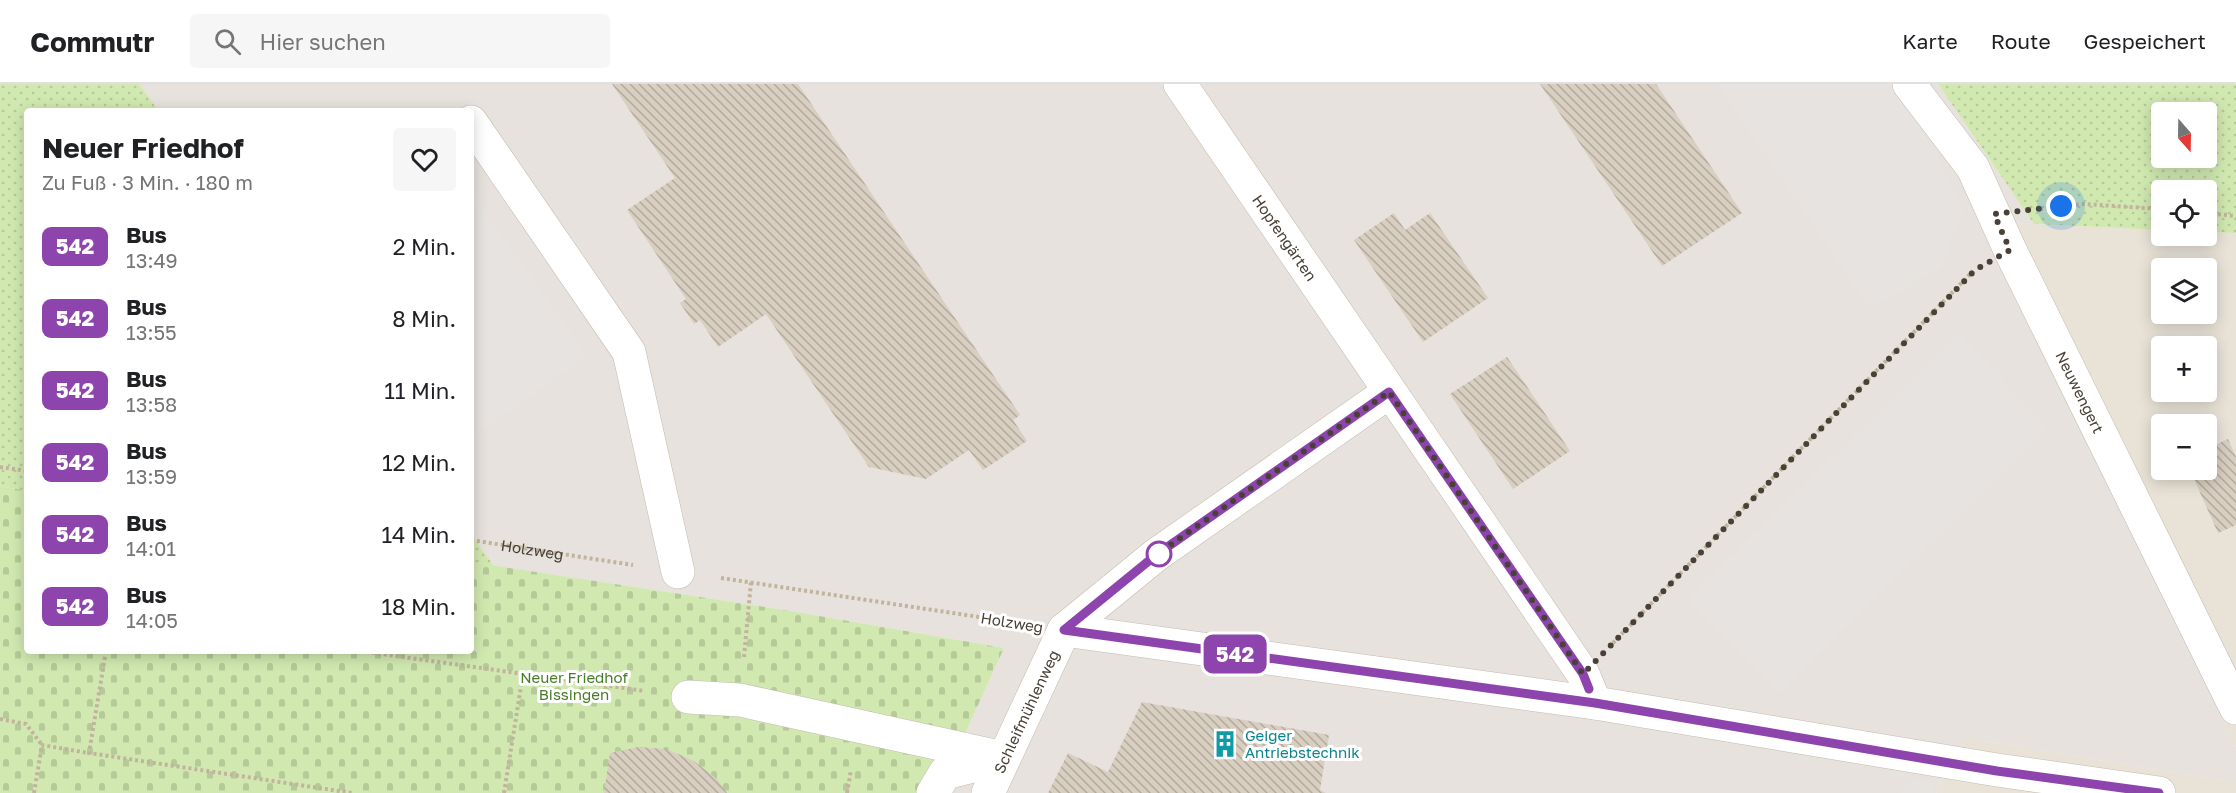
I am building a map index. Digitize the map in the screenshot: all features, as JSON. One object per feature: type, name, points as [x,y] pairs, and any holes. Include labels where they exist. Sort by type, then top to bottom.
[{"type":"street","name":"Hopfengärten","points":[[1180,84],[1589,689]]},
{"type":"street","name":"Neuwengert","points":[[1909,84],[1973,168],[2010,250],[2236,708]]},
{"type":"street","points":[[474,126],[629,352],[678,572]]},
{"type":"street","points":[[1064,630],[1156,555],[1389,392]]},
{"type":"street","name":"Holzweg","points":[[1064,630],[1589,689],[1992,782],[2159,793]]},
{"type":"street","name":"Schleifmühlenweg","points":[[988,793],[1064,630]]},
{"type":"street","points":[[688,697],[740,700],[1004,758]]},
{"type":"street","points":[[933,793],[945,773],[1004,758]]},
{"type":"path","points":[[1994,214],[2083,204],[2151,208]]},
{"type":"path","points":[[2217,214],[2236,216]]},
{"type":"path","points":[[1589,689],[1975,270],[2010,250]]},
{"type":"path","points":[[0,467],[24,471]]},
{"type":"path","name":"Holzweg","points":[[474,540],[1064,630]]},
{"type":"path","points":[[740,700],[751,582]]},
{"type":"path","points":[[89,753],[106,654]]},
{"type":"path","points":[[381,654],[688,697]]},
{"type":"path","points":[[504,793],[523,674]]},
{"type":"path","points":[[0,719],[26,724],[42,745],[352,793]]},
{"type":"path","points":[[34,793],[42,745]]},
{"type":"shaded area","points":[[139,84],[1938,84],[2034,224],[1986,223],[2236,747],[2236,783],[1966,738],[1936,793],[938,793],[1004,648],[785,610],[494,566],[474,538],[474,108],[157,108]]},
{"type":"shaded area","points":[[1717,84],[1891,84],[1930,141],[1963,209],[1942,267],[1870,309]]},
{"type":"shaded area","points":[[474,195],[588,356],[474,436]]},
{"type":"shaded area","points":[[1986,222],[2151,230],[2151,246],[2217,246],[2217,232],[2236,233],[2236,747]]},
{"type":"shaded area","points":[[1959,333],[2048,429],[1779,693],[1686,600]]},
{"type":"shaded area","points":[[1966,738],[2236,783],[2236,793],[1936,793]]},
{"type":"shaded area","points":[[1908,780],[1937,783],[1931,793],[1901,793]]},
{"type":"green space","points":[[0,84],[139,84],[157,108],[24,108],[24,490],[0,486]]},
{"type":"green space","points":[[1938,84],[2236,84],[2236,233],[2217,232],[2217,180],[2151,180],[2151,230],[2034,224]]},
{"type":"green space","name":"Neuer Friedhof Bissingen","points":[[0,486],[24,490],[24,654],[474,654],[474,562],[785,610],[1004,648],[938,793],[0,793]]},
{"type":"green space","points":[[474,538],[494,566],[474,563]]},
{"type":"building","points":[[612,84],[798,84],[1020,415],[1013,420],[1027,441],[983,470],[969,450],[926,479],[869,467],[766,314],[718,347],[700,320],[694,324],[680,303],[686,299],[627,210],[675,178]]},
{"type":"building","points":[[1540,84],[1656,84],[1742,213],[1662,266]]},
{"type":"building","points":[[1394,213],[1405,230],[1430,213],[1488,298],[1423,342],[1354,240]]},
{"type":"building","points":[[1507,357],[1570,451],[1513,489],[1450,394]]},
{"type":"building","points":[[2228,439],[2236,457],[2236,525],[2218,533],[2194,480],[2217,480],[2217,444]]},
{"type":"building","name":"Geiger Antriebstechnik","points":[[1142,702],[1329,735],[1320,790],[1326,793],[1048,793],[1068,753],[1108,772]]},
{"type":"building","points":[[638,747],[667,749],[694,761],[717,779],[727,793],[604,793],[610,753]]},
{"type":"bus line","name":"542","points":[[1589,689],[1583,674],[1389,392],[1156,555],[1064,630],[1595,703],[1997,771],[2159,793]]},
{"type":"place","name":"Geiger Antriebstechnik","points":[[1225,744]]},
{"type":"route","points":[[1159,554],[1156,555],[1389,392],[1583,674],[1975,270],[2010,250],[1994,214],[2061,206]]}]
